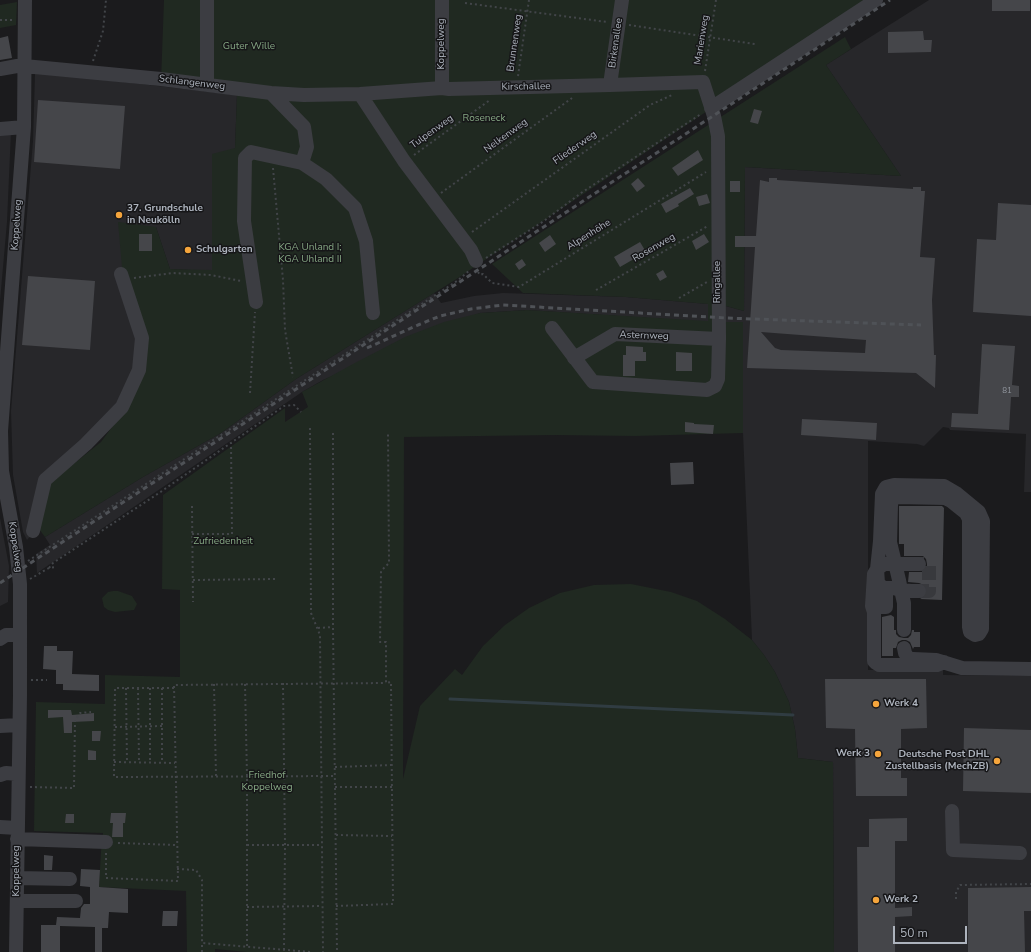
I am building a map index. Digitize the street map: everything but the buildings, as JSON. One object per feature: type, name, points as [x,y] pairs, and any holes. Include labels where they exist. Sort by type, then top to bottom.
[{"type":"street","name":"Koppelweg","points":[[16,952],[20,584],[19,567],[2,477],[1,423],[24,127],[25,0]]},
{"type":"street","points":[[207,0],[208,85]]},
{"type":"street","name":"Koppelweg","points":[[442,0],[442,88]]},
{"type":"street","name":"Birkenallee","points":[[610,85],[622,0]]},
{"type":"street","points":[[711,108],[876,0]]},
{"type":"street","name":"Schlangenweg","points":[[0,69],[24,66],[161,79],[271,93],[304,95],[360,94],[442,88]]},
{"type":"street","points":[[610,85],[703,82]]},
{"type":"street","name":"Ringallee","points":[[552,328],[593,382],[707,390],[715,386],[718,379],[719,339],[718,136],[714,116],[703,82]]},
{"type":"street","name":"Kirschallee","points":[[442,88],[512,88],[610,85]]},
{"type":"street","points":[[271,93],[304,127],[306,146],[302,163]]},
{"type":"street","points":[[360,94],[404,162],[471,250],[475,264]]},
{"type":"street","points":[[0,129],[24,127]]},
{"type":"street","points":[[256,302],[244,221],[245,158],[251,152],[302,163],[326,179],[355,208],[366,241],[373,313]]},
{"type":"street","points":[[34,531],[45,480],[86,444],[122,407],[139,370],[142,338],[122,277]]},
{"type":"street","name":"Asternweg","points":[[574,358],[615,334],[719,339]]},
{"type":"street","points":[[904,630],[904,603],[901,590],[895,563],[890,542],[891,505],[894,497],[945,498],[966,513],[976,588],[983,526],[982,517],[973,507],[956,493],[944,486],[894,485],[886,487],[882,494],[877,569],[878,583],[880,586],[886,588],[901,590],[919,591]]},
{"type":"street","points":[[919,564],[884,564],[877,569],[874,574],[872,593],[872,606],[874,612],[874,661],[879,664],[937,665],[944,662]]},
{"type":"street","points":[[874,612],[878,607],[886,607],[886,588]]},
{"type":"street","points":[[0,639],[6,635],[20,635]]},
{"type":"street","points":[[904,648],[908,658],[936,660],[962,668],[1031,669]]},
{"type":"street","points":[[0,726],[19,725]]},
{"type":"street","points":[[0,775],[6,773],[18,774]]},
{"type":"street","points":[[952,811],[953,850],[1020,852]]},
{"type":"street","points":[[0,827],[17,833],[106,842]]},
{"type":"street","points":[[17,878],[70,879]]},
{"type":"street","points":[[17,901],[76,901]]},
{"type":"path","points":[[92,63],[103,31],[106,0]]},
{"type":"path","name":"Brunnenweg","points":[[512,88],[529,0]]},
{"type":"path","name":"Marienweg","points":[[703,82],[716,0]]},
{"type":"path","name":"Nelkenweg","points":[[432,200],[589,86]]},
{"type":"path","name":"Tulpenweg","points":[[404,162],[512,88]]},
{"type":"path","name":"Fliederweg","points":[[462,238],[650,105],[677,93]]},
{"type":"path","points":[[19,567],[457,282],[475,264],[544,221],[581,193],[711,108]]},
{"type":"path","points":[[272,157],[283,280],[285,330],[293,377]]},
{"type":"path","name":"Alpenhöhe","points":[[475,264],[480,275],[483,274],[492,283],[519,287],[719,164]]},
{"type":"path","name":"Rosenweg","points":[[596,290],[719,220]]},
{"type":"path","points":[[122,277],[173,273],[211,275],[252,283]]},
{"type":"path","points":[[680,298],[718,275]]},
{"type":"path","points":[[250,393],[256,302]]},
{"type":"path","points":[[20,584],[37,576],[49,568],[284,406],[294,405],[301,412]]},
{"type":"path","points":[[310,428],[311,613],[320,635],[323,952]]},
{"type":"path","points":[[333,433],[333,627],[337,952]]},
{"type":"path","points":[[386,683],[386,642],[380,642],[381,571],[389,563],[388,433]]},
{"type":"path","points":[[192,534],[232,534],[231,443]]},
{"type":"path","points":[[192,506],[193,602]]},
{"type":"path","points":[[49,568],[56,567]]},
{"type":"path","points":[[193,580],[278,579]]},
{"type":"path","points":[[318,628],[333,627]]},
{"type":"path","points":[[20,680],[47,680]]},
{"type":"path","points":[[176,845],[106,842],[106,878],[178,881],[176,845],[174,685],[391,682],[393,904],[336,906]]},
{"type":"path","points":[[283,683],[285,845],[284,950]]},
{"type":"path","points":[[214,684],[216,776]]},
{"type":"path","points":[[245,684],[247,776],[247,946]]},
{"type":"path","points":[[174,688],[115,688],[114,777],[335,776]]},
{"type":"path","points":[[126,688],[127,762]]},
{"type":"path","points":[[138,688],[139,762]]},
{"type":"path","points":[[150,688],[150,762]]},
{"type":"path","points":[[162,688],[162,762]]},
{"type":"path","points":[[35,787],[74,788],[75,720],[80,713],[91,712]]},
{"type":"path","points":[[115,727],[162,726]]},
{"type":"path","points":[[114,762],[175,763]]},
{"type":"path","points":[[335,767],[392,766]]},
{"type":"path","points":[[335,787],[392,787]]},
{"type":"path","points":[[336,835],[392,836]]},
{"type":"path","points":[[247,845],[322,845]]},
{"type":"path","points":[[177,869],[196,870],[202,880],[202,952]]},
{"type":"path","points":[[956,899],[956,892],[960,885],[1031,884]]},
{"type":"path","points":[[247,907],[322,906]]},
{"type":"path","points":[[202,943],[311,952]]},
{"type":"shaded area","points":[[929,0],[1031,0],[1031,492],[1024,492],[1026,434],[950,430],[949,428],[943,427],[924,446],[917,444],[868,441],[868,670],[943,670],[943,675],[1030,676],[1031,651],[1031,952],[834,952],[833,762],[798,758],[795,729],[789,702],[775,672],[752,640],[743,433],[743,323],[726,322],[726,306],[744,311],[745,167],[901,176],[826,65]]},
{"type":"shaded area","name":"37. Grundschule in Neukölln","points":[[35,74],[52,74],[237,95],[235,148],[212,271],[170,269],[156,227],[142,338],[122,407],[86,444],[33,533],[27,540],[23,532],[13,475],[11,411],[33,141]]},
{"type":"shaded area","points":[[11,131],[7,222],[0,301],[0,133]]},
{"type":"shaded area","points":[[434,293],[441,303],[474,296],[503,293],[626,297],[709,304],[708,322],[527,310],[480,313],[323,380],[302,392],[37,573],[36,554],[50,545],[45,537],[143,477],[221,433],[296,379]]},
{"type":"shaded area","points":[[0,518],[9,566],[8,602],[0,606]]},
{"type":"green space","points":[[164,0],[873,0],[455,280],[296,379],[221,433],[143,477],[45,537],[39,529],[47,485],[101,442],[126,408],[143,367],[123,278],[118,222],[156,227],[170,269],[212,270],[212,154],[235,148],[237,95],[161,81]]},
{"type":"green space","points":[[17,2],[16,25],[0,28],[0,5]]},
{"type":"green space","points":[[845,37],[851,49],[826,65],[901,176],[745,167],[744,311],[726,306],[726,322],[743,322],[743,433],[635,436],[554,435],[404,437],[403,779],[420,706],[455,669],[462,675],[483,646],[505,625],[529,608],[560,593],[594,585],[631,584],[671,592],[697,601],[725,619],[752,640],[775,672],[789,702],[795,729],[798,758],[833,762],[834,952],[247,952],[215,949],[215,952],[187,952],[186,891],[99,887],[103,833],[34,831],[36,702],[105,704],[105,675],[180,677],[180,590],[162,589],[163,495],[285,408],[285,422],[308,407],[302,392],[405,337],[444,322],[480,313],[527,310],[708,321],[708,304],[626,297],[523,293],[492,264]]},
{"type":"green space","points":[[118,591],[132,596],[137,604],[134,610],[115,612],[104,607],[102,598],[108,592]]},
{"type":"waterway","points":[[450,699],[793,715]]},
{"type":"tunnel","points":[[919,564],[929,564],[929,591],[919,591]]},
{"type":"railway","points":[[0,583],[890,0]]},
{"type":"railway","points":[[367,348],[440,316],[471,309],[503,305],[726,318],[921,325]]},
{"type":"place","name":"37. Grundschule in Neukölln","points":[[119,215]]},
{"type":"place","name":"Schulgarten","points":[[188,250]]},
{"type":"place","name":"Werk 4","points":[[876,704]]},
{"type":"place","name":"Werk 3","points":[[878,754]]},
{"type":"place","name":"Deutsche Post DHL Zustellbasis (MechZB)","points":[[997,761]]},
{"type":"place","name":"Werk 2","points":[[876,900]]},
{"type":"park label","name":"Guter Wille","points":[[249,47]]},
{"type":"park label","name":"Roseneck","points":[[484,119]]},
{"type":"park label","name":"KGA Unland I; KGA Uhland II","points":[[310,254]]},
{"type":"park label","name":"Zufriedenheit","points":[[223,542]]},
{"type":"park label","name":"Friedhof Koppelweg","points":[[267,782]]}]
